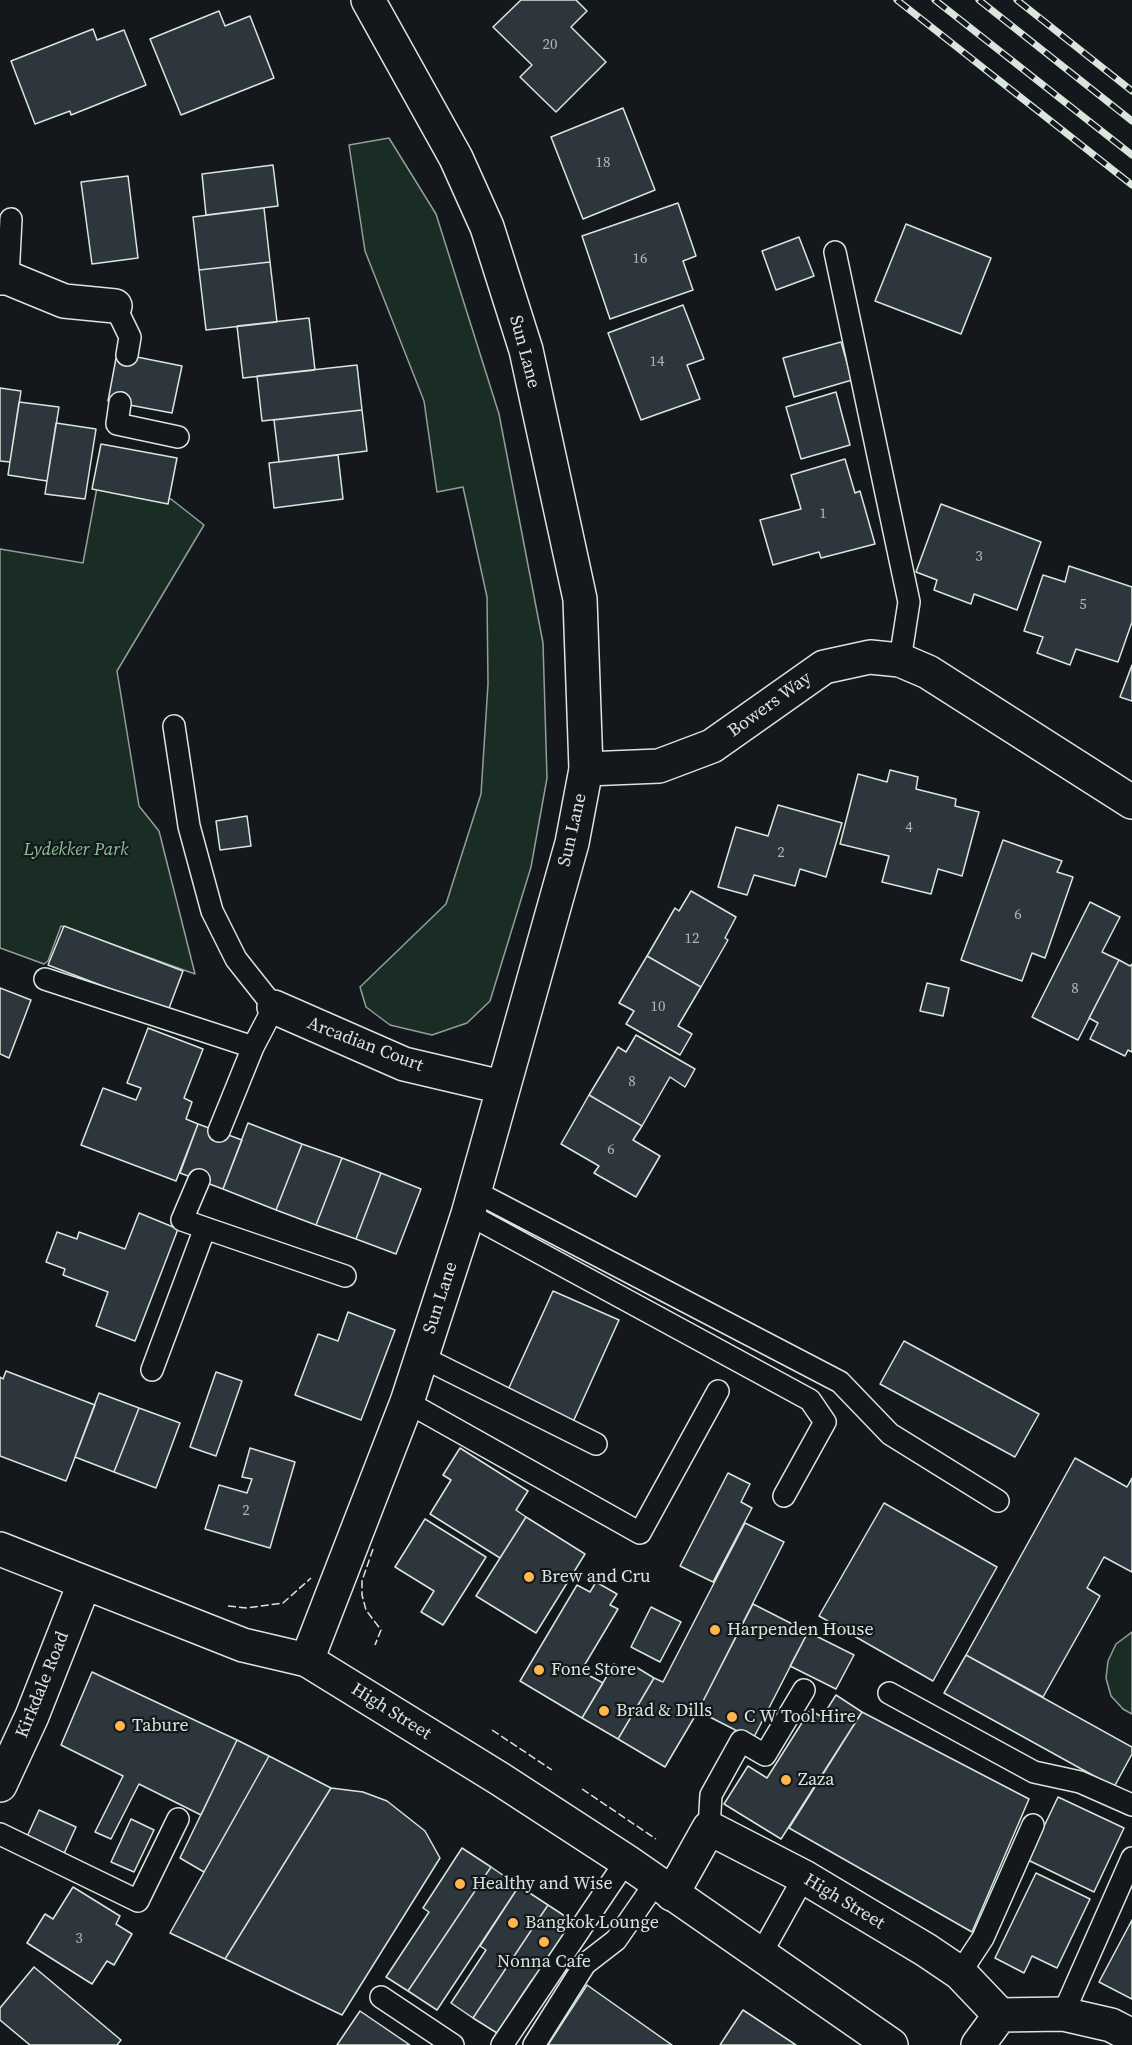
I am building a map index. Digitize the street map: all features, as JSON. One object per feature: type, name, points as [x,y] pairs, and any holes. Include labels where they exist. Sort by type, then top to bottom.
[{"type":"street","name":"Sun Lane","points":[[307,1660],[407,1402],[471,1203],[572,843],[586,769],[580,599],[526,350],[487,227],[456,158],[368,0]]},
{"type":"street","points":[[4,278],[64,301],[115,306]]},
{"type":"street","name":"Bowers Way","points":[[586,769],[659,766],[712,746],[824,667],[870,657],[900,660],[928,672],[1132,802]]},
{"type":"street","name":"Arcadian Court","points":[[274,1007],[404,1064],[502,1087]]},
{"type":"street","name":"High Street","points":[[0,1549],[243,1645],[307,1660],[500,1779],[626,1861],[891,2045]]},
{"type":"street","name":"Kirkdale Road","points":[[0,1785],[32,1716],[84,1584]]},
{"type":"street","points":[[664,1888],[709,1828]]},
{"type":"street","name":"High Street","points":[[709,1828],[804,1877],[960,1973],[1000,2015]]},
{"type":"street","points":[[978,2045],[1000,2015],[1063,2014],[1111,2025],[1132,2036]]},
{"type":"lane","points":[[4,278],[11,219]]},
{"type":"lane","points":[[835,252],[909,602],[900,660]]},
{"type":"lane","points":[[115,306],[130,337],[128,355]]},
{"type":"lane","points":[[120,403],[117,424],[178,437]]},
{"type":"lane","points":[[174,726],[189,826],[212,911],[236,959],[274,1007],[253,1047],[219,1131]]},
{"type":"lane","points":[[45,979],[253,1047]]},
{"type":"lane","points":[[199,1180],[182,1220],[345,1276]]},
{"type":"lane","points":[[471,1203],[810,1400],[825,1422],[784,1496]]},
{"type":"lane","points":[[471,1203],[840,1382],[890,1434],[998,1501]]},
{"type":"lane","points":[[152,1370],[206,1228]]},
{"type":"lane","points":[[422,1358],[596,1444]]},
{"type":"lane","points":[[407,1402],[640,1533],[718,1391]]},
{"type":"lane","points":[[709,1828],[711,1795],[741,1741],[765,1755],[804,1690]]},
{"type":"lane","points":[[890,1693],[1034,1772],[1080,1782],[1132,1805]]},
{"type":"lane","points":[[0,1834],[138,1901],[178,1819]]},
{"type":"lane","points":[[960,1973],[983,1938],[1033,1825]]},
{"type":"lane","points":[[1063,2014],[1132,1858]]},
{"type":"lane","points":[[502,2045],[626,1861]]},
{"type":"lane","points":[[761,1954],[804,1877]]},
{"type":"lane","points":[[534,2045],[585,1965],[616,1940],[664,1888]]},
{"type":"lane","points":[[381,1997],[453,2045]]},
{"type":"green space","points":[[389,138],[436,214],[499,414],[543,643],[547,778],[531,867],[490,1001],[467,1023],[432,1035],[390,1025],[366,1007],[360,987],[446,904],[481,794],[488,684],[487,597],[463,487],[437,492],[424,401],[365,251],[349,145]]},
{"type":"green space","name":"Lydekker Park","points":[[98,482],[171,499],[204,525],[117,671],[139,806],[159,831],[195,974],[61,926],[48,961],[44,964],[0,948],[0,549],[83,563]]},
{"type":"green space","points":[[1132,1632],[1132,1714],[1123,1709],[1111,1696],[1106,1678],[1108,1661],[1116,1644]]},
{"type":"building","points":[[521,0],[576,0],[587,11],[571,27],[606,62],[556,112],[520,77],[532,65],[493,27]]},
{"type":"building","points":[[219,11],[225,26],[250,16],[274,78],[181,115],[150,39]]},
{"type":"building","points":[[93,29],[97,40],[124,30],[146,85],[71,115],[70,111],[35,124],[11,61]]},
{"type":"building","points":[[623,108],[655,190],[583,219],[551,137]]},
{"type":"building","points":[[273,165],[278,206],[206,215],[202,174]]},
{"type":"building","points":[[128,176],[138,258],[92,264],[81,182]]},
{"type":"building","points":[[678,203],[696,256],[683,261],[693,290],[610,319],[582,236]]},
{"type":"building","points":[[264,208],[270,262],[199,270],[193,217]]},
{"type":"building","points":[[906,224],[991,258],[961,334],[875,301]]},
{"type":"building","points":[[799,237],[814,276],[776,290],[762,251]]},
{"type":"building","points":[[270,262],[277,322],[206,330],[199,270]]},
{"type":"building","points":[[683,305],[704,359],[687,365],[700,399],[641,420],[608,333]]},
{"type":"building","points":[[309,318],[315,370],[243,378],[237,326]]},
{"type":"building","points":[[841,342],[852,380],[794,397],[783,358]]},
{"type":"building","points":[[117,353],[182,366],[172,413],[108,401]]},
{"type":"building","points":[[357,365],[362,410],[262,421],[257,376]]},
{"type":"building","points":[[0,388],[21,391],[10,462],[0,461]]},
{"type":"building","points":[[836,392],[850,445],[801,459],[786,407]]},
{"type":"building","points":[[19,402],[59,407],[47,481],[8,475]]},
{"type":"building","points":[[362,410],[367,451],[279,462],[274,420]]},
{"type":"building","points":[[56,423],[96,429],[85,499],[45,494]]},
{"type":"building","points":[[101,444],[177,458],[168,504],[92,489]]},
{"type":"building","points":[[338,455],[343,499],[274,508],[269,463]]},
{"type":"building","points":[[845,459],[855,493],[860,491],[875,544],[821,558],[819,552],[773,565],[760,520],[801,509],[791,475]]},
{"type":"building","points":[[941,504],[1041,542],[1017,610],[974,594],[971,604],[934,590],[937,580],[916,572]]},
{"type":"building","points":[[1069,566],[1132,587],[1132,622],[1118,662],[1076,649],[1070,665],[1037,653],[1043,637],[1024,631],[1043,575],[1065,582]]},
{"type":"building","points":[[1132,665],[1132,701],[1120,697]]},
{"type":"building","points":[[890,770],[918,777],[916,789],[956,799],[955,806],[979,812],[962,876],[938,869],[931,894],[882,882],[889,856],[840,844],[858,774],[887,782]]},
{"type":"building","points":[[778,805],[842,823],[826,877],[800,869],[795,886],[754,875],[747,895],[718,887],[736,827],[768,836]]},
{"type":"building","points":[[247,816],[251,846],[220,850],[216,821]]},
{"type":"building","points":[[1003,840],[1062,861],[1057,872],[1073,877],[1045,958],[1032,953],[1022,981],[961,960]]},
{"type":"building","points":[[691,891],[736,917],[725,938],[728,940],[701,987],[647,956],[675,908],[679,911]]},
{"type":"building","points":[[1090,902],[1120,917],[1102,952],[1119,960],[1078,1040],[1032,1017]]},
{"type":"building","points":[[64,926],[183,971],[168,1011],[48,965]]},
{"type":"building","points":[[647,956],[701,987],[678,1026],[692,1034],[680,1055],[626,1024],[634,1011],[619,1003]]},
{"type":"building","points":[[1119,960],[1130,966],[1132,964],[1132,1052],[1128,1050],[1125,1056],[1090,1039],[1098,1023],[1089,1018]]},
{"type":"building","points":[[927,983],[949,988],[943,1016],[920,1011]]},
{"type":"building","points":[[0,988],[31,1000],[9,1058],[0,1054]]},
{"type":"building","points":[[148,1028],[203,1049],[184,1098],[192,1102],[186,1119],[198,1124],[176,1181],[81,1145],[103,1088],[136,1100],[141,1088],[127,1083]]},
{"type":"building","points":[[636,1035],[695,1069],[685,1087],[670,1077],[642,1126],[589,1095],[618,1047],[626,1052]]},
{"type":"building","points":[[589,1095],[642,1126],[633,1140],[660,1156],[636,1197],[594,1173],[599,1166],[561,1144]]},
{"type":"building","points":[[248,1123],[302,1144],[276,1210],[223,1189]]},
{"type":"building","points":[[198,1124],[242,1140],[223,1189],[180,1173]]},
{"type":"building","points":[[302,1144],[342,1158],[316,1225],[276,1210]]},
{"type":"building","points":[[342,1158],[381,1173],[356,1239],[316,1225]]},
{"type":"building","points":[[381,1173],[421,1189],[396,1254],[356,1239]]},
{"type":"building","points":[[139,1213],[178,1229],[135,1341],[96,1326],[108,1292],[63,1275],[65,1269],[46,1262],[57,1232],[77,1239],[79,1232],[125,1249]]},
{"type":"building","points":[[553,1291],[619,1320],[573,1422],[507,1392]]},
{"type":"building","points":[[348,1312],[395,1330],[361,1420],[295,1395],[318,1334],[338,1341]]},
{"type":"building","points":[[904,1341],[1039,1414],[1015,1457],[880,1384]]},
{"type":"building","points":[[6,1371],[95,1405],[66,1481],[0,1456],[0,1377],[3,1379]]},
{"type":"building","points":[[216,1372],[242,1381],[216,1456],[190,1447]]},
{"type":"building","points":[[99,1393],[139,1408],[114,1472],[75,1457]]},
{"type":"building","points":[[139,1408],[180,1423],[156,1488],[114,1472]]},
{"type":"building","points":[[250,1448],[295,1462],[270,1548],[205,1529],[219,1485],[247,1493],[252,1479],[242,1477]]},
{"type":"building","points":[[460,1448],[528,1491],[516,1510],[526,1517],[500,1558],[430,1514],[451,1480],[443,1475]]},
{"type":"building","points":[[1075,1458],[1127,1487],[1132,1478],[1132,1572],[1104,1557],[1087,1588],[1100,1596],[1043,1697],[966,1655]]},
{"type":"building","points":[[728,1473],[750,1484],[741,1502],[752,1508],[713,1582],[680,1566]]},
{"type":"building","points":[[884,1503],[997,1567],[933,1681],[819,1616]]},
{"type":"building","name":"Brew and Cru","points":[[526,1517],[585,1554],[536,1633],[476,1596]]},
{"type":"building","points":[[425,1519],[486,1557],[443,1625],[421,1612],[434,1591],[395,1567]]},
{"type":"building","name":"Harpenden House","points":[[745,1523],[784,1542],[698,1711],[665,1767],[618,1739],[654,1678],[663,1682]]},
{"type":"building","points":[[596,1582],[617,1594],[610,1605],[618,1609],[581,1671],[603,1683],[582,1718],[520,1681],[577,1585],[590,1592]]},
{"type":"building","points":[[753,1604],[808,1632],[753,1739],[698,1711]]},
{"type":"building","points":[[651,1607],[681,1622],[660,1662],[631,1647]]},
{"type":"building","points":[[808,1632],[854,1655],[836,1689],[790,1666]]},
{"type":"building","points":[[966,1655],[1132,1747],[1132,1754],[1114,1787],[944,1693]]},
{"type":"building","points":[[614,1664],[631,1674],[636,1667],[654,1678],[618,1739],[582,1718]]},
{"type":"building","points":[[92,1672],[237,1740],[201,1815],[139,1784],[111,1839],[95,1832],[123,1776],[61,1745]]},
{"type":"building","points":[[836,1695],[862,1712],[781,1839],[724,1804],[748,1766],[767,1778],[810,1710],[822,1717]]},
{"type":"building","points":[[862,1712],[1029,1799],[972,1932],[789,1828]]},
{"type":"building","points":[[237,1740],[269,1756],[204,1872],[180,1858]]},
{"type":"building","points":[[269,1756],[331,1788],[225,1959],[170,1933]]},
{"type":"building","points":[[331,1788],[363,1792],[387,1801],[425,1831],[440,1858],[342,2015],[225,1959]]},
{"type":"building","points":[[1058,1797],[1124,1828],[1094,1892],[1028,1860]]},
{"type":"building","points":[[39,1810],[76,1827],[62,1858],[25,1841]]},
{"type":"building","points":[[131,1819],[154,1830],[134,1872],[111,1862]]},
{"type":"building","points":[[462,1848],[491,1867],[408,1991],[386,1977],[429,1912],[423,1908]]},
{"type":"building","points":[[491,1867],[519,1886],[437,2010],[408,1991]]},
{"type":"building","points":[[1036,1873],[1090,1899],[1057,1968],[1032,1956],[1024,1973],[995,1958]]},
{"type":"building","points":[[519,1886],[548,1905],[473,2018],[451,2003],[486,1950],[480,1946]]},
{"type":"building","points":[[73,1887],[120,1916],[116,1924],[132,1934],[114,1965],[107,1961],[92,1984],[27,1943],[45,1914],[53,1919]]},
{"type":"building","points":[[548,1905],[577,1924],[537,1983],[532,1980],[497,2033],[473,2018]]},
{"type":"building","points":[[1132,1920],[1132,1999],[1099,1982]]},
{"type":"building","points":[[34,1967],[121,2040],[117,2045],[30,2045],[0,2020],[0,2008]]},
{"type":"building","points":[[587,1985],[672,2045],[548,2045]]},
{"type":"building","points":[[743,2010],[796,2045],[720,2045]]},
{"type":"building","points":[[360,2011],[410,2045],[337,2045]]},
{"type":"railway","points":[[897,0],[1132,185]]},
{"type":"railway","points":[[935,0],[1132,155]]},
{"type":"railway","points":[[979,0],[1132,121]]},
{"type":"railway","points":[[1017,0],[1132,91]]},
{"type":"fence","points":[[373,1549],[362,1581],[362,1595],[366,1610],[381,1630],[375,1645]]},
{"type":"fence","points":[[228,1606],[247,1608],[283,1603],[311,1578]]},
{"type":"fence","points":[[492,1730],[552,1770]]},
{"type":"fence","points":[[582,1789],[656,1839]]},
{"type":"place","name":"Brew and Cru","points":[[529,1577]]},
{"type":"place","name":"Harpenden House","points":[[715,1630]]},
{"type":"place","name":"Fone Store","points":[[539,1670]]},
{"type":"place","name":"Brad & Dills","points":[[604,1711]]},
{"type":"place","name":"C W Tool Hire","points":[[732,1717]]},
{"type":"place","name":"Tabure","points":[[120,1726]]},
{"type":"place","name":"Zaza","points":[[786,1780]]},
{"type":"place","name":"Healthy and Wise","points":[[460,1884]]},
{"type":"place","name":"Bangkok Lounge","points":[[513,1923]]},
{"type":"place","name":"Nonna Cafe","points":[[544,1942]]}]
